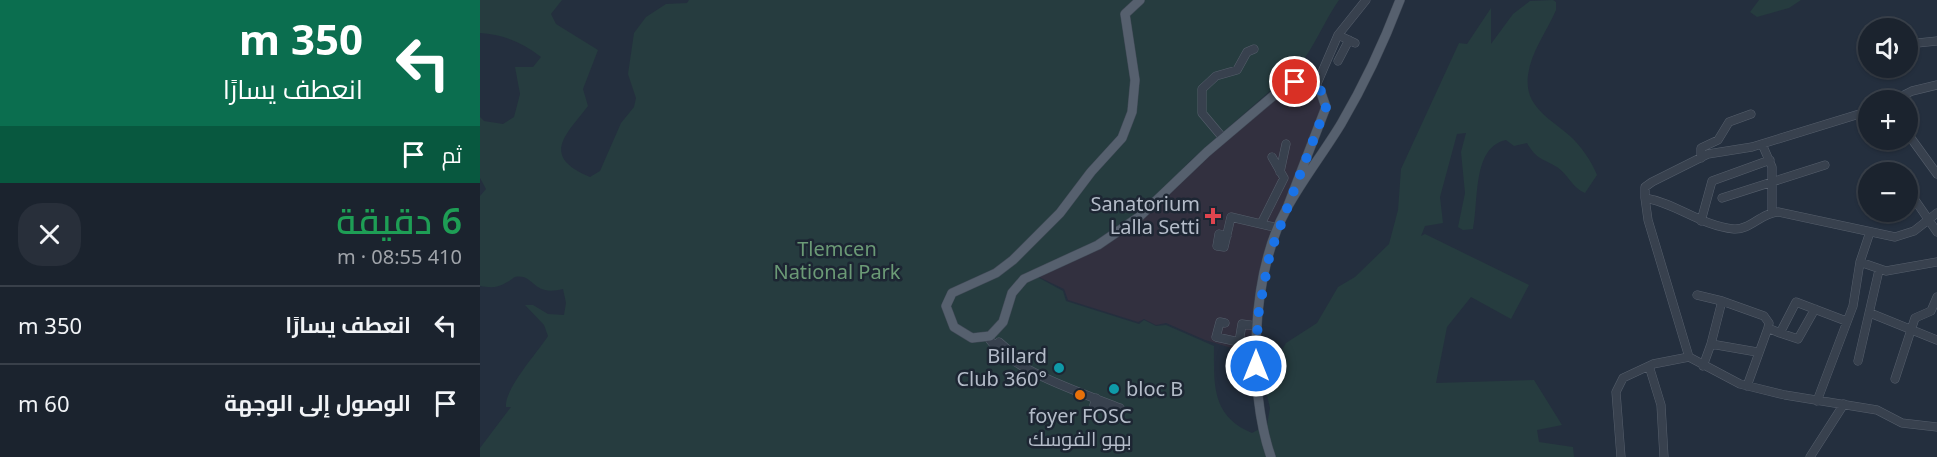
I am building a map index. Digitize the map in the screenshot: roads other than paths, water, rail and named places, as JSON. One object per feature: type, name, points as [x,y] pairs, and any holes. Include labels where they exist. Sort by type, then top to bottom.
[{"type":"main road","points":[[1140,0],[1125,14],[1135,80],[1132,112],[1122,138],[1060,213],[1013,260],[996,273],[956,289],[947,301],[948,317],[957,330],[972,338],[988,337],[1003,322],[1012,293],[1024,279],[1098,245],[1133,222],[1223,138],[1286,86],[1303,82],[1316,86],[1326,100],[1325,113],[1278,228],[1265,273],[1257,326],[1255,348],[1258,400],[1263,433],[1271,457]]},
{"type":"main road","points":[[1287,208],[1354,100],[1400,0]]},
{"type":"street","points":[[1316,86],[1338,35],[1366,0]]},
{"type":"street","points":[[1338,35],[1352,42],[1338,61]]},
{"type":"street","points":[[1918,43],[1937,41]]},
{"type":"street","points":[[1223,138],[1202,113],[1202,89],[1216,76],[1237,70],[1247,51],[1254,49]]},
{"type":"street","points":[[1916,90],[1937,85]]},
{"type":"street","points":[[1701,158],[1701,148],[1718,140],[1729,122],[1751,114]]},
{"type":"street","points":[[1858,114],[1762,144],[1701,158],[1652,182],[1645,187],[1648,220],[1689,357],[1747,386],[1817,401],[1877,410],[1902,423],[1937,427]]},
{"type":"street","points":[[1280,172],[1287,144]]},
{"type":"street","points":[[1762,144],[1770,160],[1772,213]]},
{"type":"street","points":[[1918,148],[1937,174]]},
{"type":"street","points":[[1261,224],[1284,178],[1272,157]]},
{"type":"street","points":[[1701,221],[1710,182],[1770,160]]},
{"type":"street","points":[[1722,198],[1826,165]]},
{"type":"street","points":[[1645,198],[1663,202],[1701,221],[1736,229],[1772,213],[1870,232],[1904,236],[1937,213]]},
{"type":"street","points":[[1918,204],[1937,231]]},
{"type":"street","points":[[1227,236],[1231,217],[1278,228]]},
{"type":"street","points":[[1817,401],[1853,306],[1860,262],[1870,232]]},
{"type":"street","points":[[1860,262],[1879,270],[1899,271],[1937,262]]},
{"type":"street","points":[[1858,361],[1879,270]]},
{"type":"street","points":[[1697,295],[1764,316],[1769,323],[1747,386]]},
{"type":"street","points":[[1895,379],[1912,327],[1919,315],[1933,309],[1937,297]]},
{"type":"street","points":[[1703,366],[1722,301]]},
{"type":"street","points":[[1780,333],[1796,302],[1846,321]]},
{"type":"street","points":[[1768,328],[1798,339],[1815,309]]},
{"type":"street","points":[[1870,313],[1912,327],[1937,340]]},
{"type":"street","points":[[1225,323],[1220,321],[1216,337],[1239,342],[1242,324],[1257,326]]},
{"type":"street","points":[[988,337],[996,346],[1037,374],[1096,398]]},
{"type":"street","points":[[1711,344],[1758,352]]},
{"type":"street","points":[[1621,457],[1616,392],[1619,382],[1649,366],[1689,357]]},
{"type":"street","points":[[1649,366],[1661,405],[1664,457]]},
{"type":"street","points":[[1810,457],[1844,404]]},
{"type":"place","name":"Sanatorium Lalla Setti","points":[[1213,216]]},
{"type":"place","name":"Billard Club 360°","points":[[1059,368]]},
{"type":"place","name":"bloc B","points":[[1114,389]]},
{"type":"place","name":"foyer FOSC بهو الفوسك","points":[[1080,395]]},
{"type":"park label","name":"Tlemcen National Park","points":[[837,260]]}]
